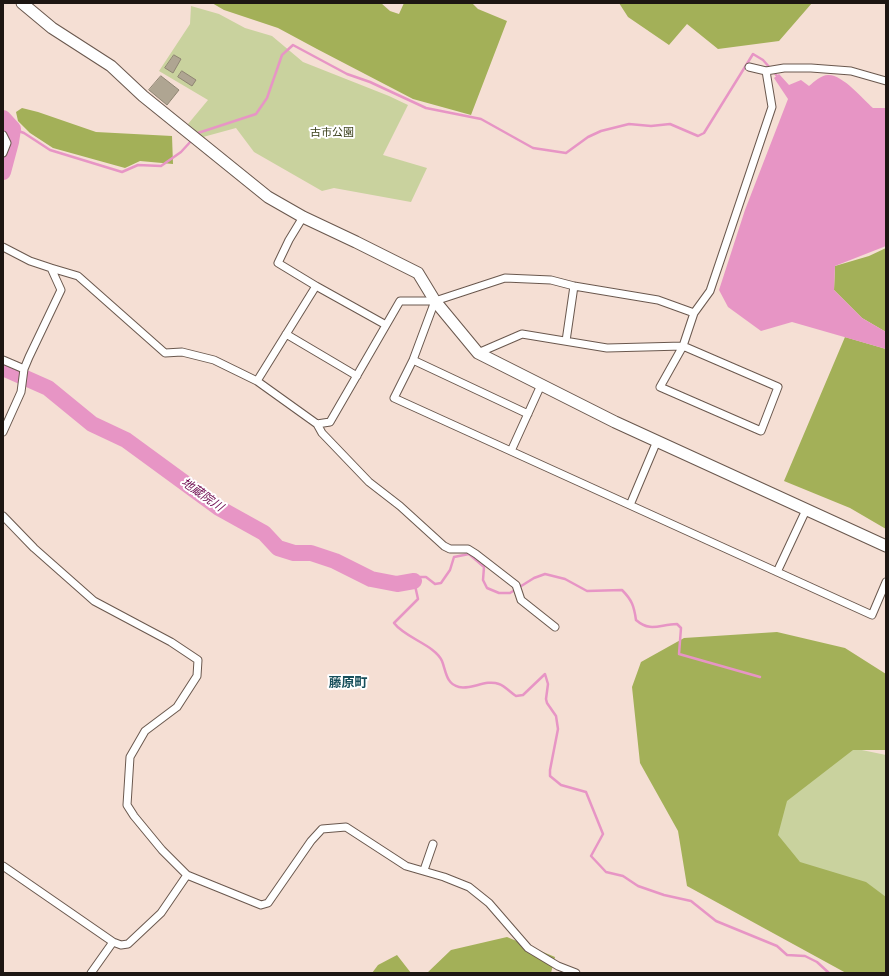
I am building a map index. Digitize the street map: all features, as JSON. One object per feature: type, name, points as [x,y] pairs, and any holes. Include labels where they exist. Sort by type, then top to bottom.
[{"type":"street","points":[[22,3],[52,28],[111,66],[143,96],[268,197],[303,217],[418,273],[435,301],[478,353],[657,441],[886,546]]},
{"type":"street","points":[[749,67],[766,71],[784,68],[851,71],[886,81]]},
{"type":"street","points":[[478,353],[522,334],[607,348],[683,346],[778,387],[761,432],[660,387],[683,346],[694,313],[710,291],[772,107],[766,71]]},
{"type":"street","points":[[3,135],[7,143],[3,153]]},
{"type":"street","points":[[303,217],[289,240],[278,263],[386,325]]},
{"type":"street","points":[[3,247],[30,261],[78,276],[165,353],[182,352],[214,360],[257,381],[317,424],[322,433],[369,482],[400,506],[444,546],[450,549],[468,549],[476,554],[516,585],[521,600],[555,627]]},
{"type":"street","points":[[3,432],[21,392],[24,369],[29,356],[61,290],[51,268]]},
{"type":"street","points":[[317,424],[330,422],[400,301],[435,301],[506,278],[551,280],[574,286],[658,300],[694,313]]},
{"type":"street","points":[[257,381],[316,286]]},
{"type":"street","points":[[566,341],[574,286]]},
{"type":"street","points":[[435,301],[412,360],[394,398],[872,615],[886,582]]},
{"type":"street","points":[[286,334],[357,376]]},
{"type":"street","points":[[3,360],[24,369]]},
{"type":"street","points":[[412,360],[528,414]]},
{"type":"street","points":[[511,451],[541,385]]},
{"type":"street","points":[[630,505],[657,441]]},
{"type":"street","points":[[777,572],[806,510]]},
{"type":"street","points":[[3,516],[34,548],[94,601],[171,642],[198,660],[197,676],[177,707],[145,731],[130,757],[127,805],[134,816],[162,850],[188,875],[261,905],[268,903],[311,841],[322,829],[346,827],[406,866],[424,870],[469,887],[489,903],[528,948],[558,966],[576,973]]},
{"type":"street","points":[[424,870],[433,844]]},
{"type":"street","points":[[3,866],[120,946],[128,944],[161,913],[188,875]]},
{"type":"street","points":[[91,973],[113,942]]},
{"type":"green space","points":[[212,3],[381,3],[390,11],[399,14],[404,3],[472,3],[478,9],[507,21],[471,115],[413,99],[278,28],[224,10]]},
{"type":"green space","points":[[619,3],[812,3],[779,41],[718,49],[687,24],[669,45],[628,17]]},
{"type":"green space","name":"古市公園","points":[[191,6],[219,14],[245,28],[272,36],[303,62],[408,105],[383,155],[427,168],[411,202],[334,188],[322,191],[254,152],[236,128],[203,137],[188,124],[208,100],[159,71],[190,24]]},
{"type":"green space","points":[[22,108],[96,132],[172,136],[173,164],[140,161],[125,168],[53,148],[30,133],[18,121],[16,112]]},
{"type":"green space","points":[[886,248],[886,332],[862,318],[834,290],[835,266],[869,256]]},
{"type":"green space","points":[[845,337],[886,349],[886,529],[850,508],[784,481]]},
{"type":"green space","points":[[777,632],[845,648],[886,674],[886,750],[853,750],[787,801],[778,835],[800,862],[866,882],[886,897],[886,973],[846,973],[687,886],[678,831],[640,763],[632,687],[641,662],[684,638]]},
{"type":"green space","points":[[794,736],[886,755],[886,944],[737,859]]},
{"type":"green space","points":[[507,937],[555,957],[551,973],[427,973],[451,950]]},
{"type":"green space","points":[[397,955],[411,973],[372,973],[378,965]]},
{"type":"shaded area","points":[[779,74],[789,85],[801,80],[809,86],[823,76],[834,76],[840,78],[873,108],[886,108],[886,246],[835,266],[834,290],[862,318],[886,332],[886,349],[792,322],[761,331],[728,307],[719,290],[745,210],[788,99],[774,78]]},
{"type":"building","points":[[174,55],[181,59],[173,73],[165,68]]},
{"type":"building","points":[[182,71],[196,80],[192,86],[178,77]]},
{"type":"building","points":[[161,76],[179,90],[167,105],[149,90]]},
{"type":"waterway","points":[[197,135],[198,133],[256,114],[267,98],[282,55],[293,45],[347,74],[370,82],[426,108],[481,119],[533,148],[566,153],[588,137],[601,131],[629,124],[651,126],[670,124],[698,136],[704,133],[753,54],[763,60],[778,77]]},
{"type":"waterway","name":"地蔵院川","points":[[3,118],[13,129],[3,172]]},
{"type":"waterway","points":[[13,129],[24,133],[50,150],[122,172],[138,165],[161,166],[181,152],[192,140]]},
{"type":"waterway","name":"地蔵院川","points":[[3,368],[48,388],[92,424],[126,440],[219,508],[264,533],[278,548],[294,553],[311,553],[335,561],[371,579],[397,584],[414,581]]},
{"type":"waterway","points":[[760,677],[679,654],[681,628],[677,624],[656,627],[641,624],[636,620],[632,604],[622,590],[587,591],[565,579],[545,574],[534,578],[510,593],[499,593],[487,588],[483,580],[484,567],[469,554],[454,557],[450,570],[441,583],[435,584],[426,577],[417,577],[414,581],[418,599],[394,623],[405,633],[433,650],[442,661],[451,683],[459,687],[464,688],[494,683],[503,686],[516,696],[523,695],[545,674],[548,684],[546,699],[556,716],[558,729],[550,776],[561,785],[586,792],[603,834],[591,856],[606,872],[623,876],[638,886],[664,895],[691,901],[716,921],[777,946],[787,955],[805,956],[817,962],[829,973]]},
{"type":"district","name":"藤原町","points":[[348,683]]}]
